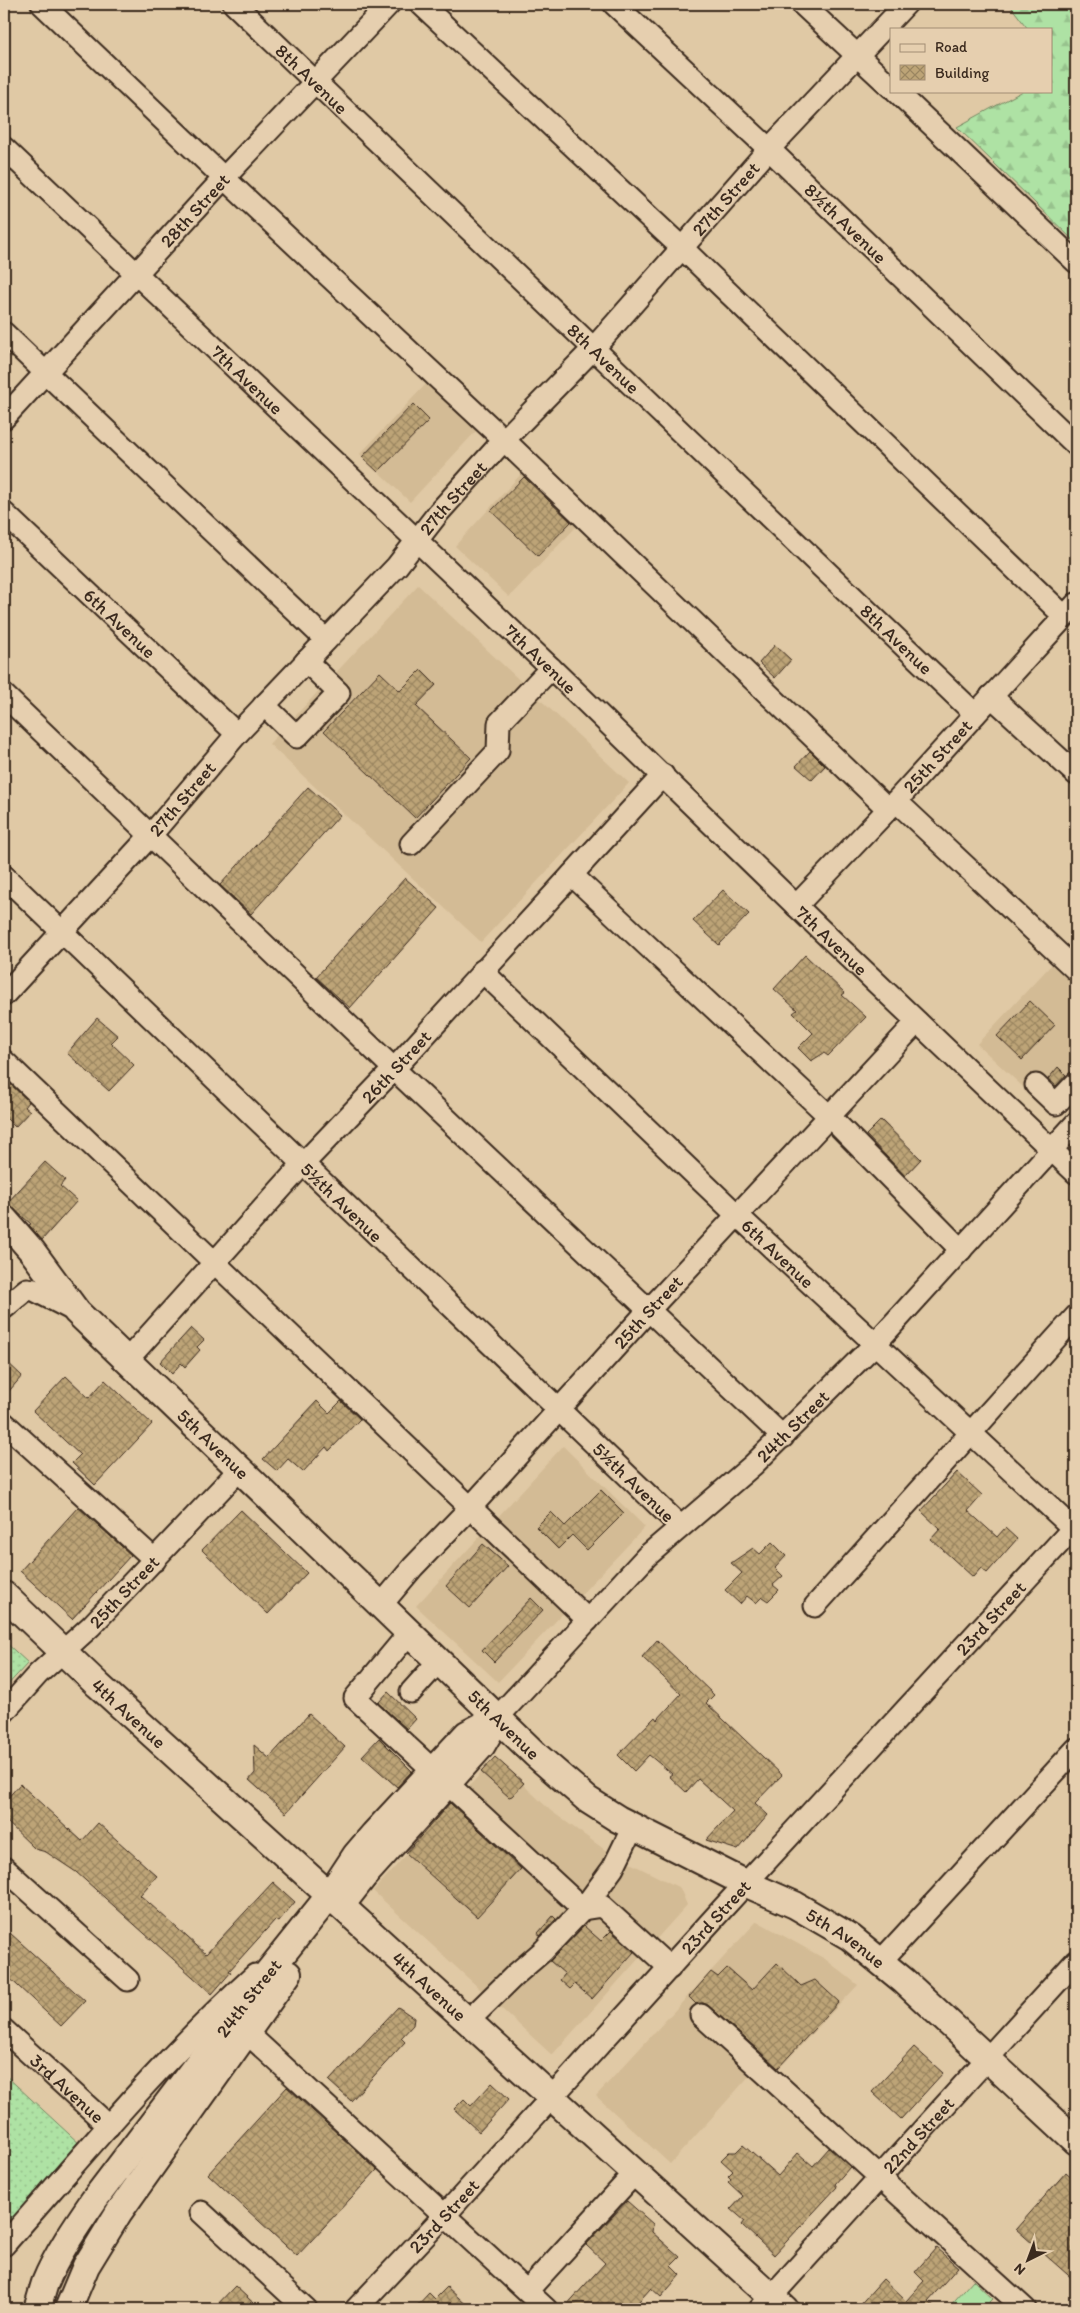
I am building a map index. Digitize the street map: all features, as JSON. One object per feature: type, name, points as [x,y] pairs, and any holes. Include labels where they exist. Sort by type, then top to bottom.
[{"type":"main road","name":"5th Avenue","points":[[4,1219],[32,1251],[77,1312],[382,1604],[497,1718],[588,1800],[633,1827],[824,1920],[881,1961],[1076,2141]]},
{"type":"main road","points":[[4,1595],[68,1657]]},
{"type":"main road","name":"4th Avenue","points":[[68,1657],[635,2173],[772,2305]]},
{"type":"main road","name":"24th Street","points":[[68,2309],[86,2266],[119,2212],[246,2032],[335,1900],[356,1855],[441,1776],[467,1734],[497,1718]]},
{"type":"main road","name":"24th Street","points":[[37,2309],[45,2284],[56,2262],[74,2229],[94,2200],[292,1942],[335,1900]]},
{"type":"street","points":[[42,4],[224,178],[892,805],[1076,970]]},
{"type":"street","name":"8th Avenue","points":[[234,4],[975,714]]},
{"type":"street","name":"28th Street","points":[[4,418],[224,178],[389,4]]},
{"type":"street","points":[[422,4],[1070,610]]},
{"type":"street","name":"8½th Avenue","points":[[614,4],[769,149],[1076,445]]},
{"type":"street","points":[[802,4],[890,86]]},
{"type":"street","name":"27th Street","points":[[4,995],[151,835],[237,734],[397,566],[417,540],[504,440],[593,349],[769,149],[906,4]]},
{"type":"street","points":[[897,92],[1076,262]]},
{"type":"street","name":"7th Avenue","points":[[4,148],[664,775],[796,906],[1076,1174]]},
{"type":"street","points":[[4,333],[326,640]]},
{"type":"street","name":"6th Avenue","points":[[4,514],[237,734]]},
{"type":"street","name":"25th Street","points":[[796,906],[892,805],[1070,610]]},
{"type":"street","points":[[264,705],[297,736],[339,693],[306,662]]},
{"type":"street","points":[[411,844],[498,751],[499,723],[551,668]]},
{"type":"street","points":[[4,695],[648,1311],[783,1437]]},
{"type":"street","points":[[992,696],[1076,774]]},
{"type":"street","name":"26th Street","points":[[127,1360],[302,1164],[394,1069],[664,775]]},
{"type":"street","points":[[572,874],[829,1116],[961,1250]]},
{"type":"street","name":"5½th Avenue","points":[[4,876],[680,1526]]},
{"type":"street","name":"6th Avenue","points":[[482,971],[737,1215],[1075,1528]]},
{"type":"street","name":"25th Street","points":[[382,1604],[413,1567],[470,1508],[648,1311],[917,1022]]},
{"type":"street","points":[[4,1061],[588,1620]]},
{"type":"street","points":[[1036,1085],[1056,1104],[1076,1082]]},
{"type":"street","name":"24th Street","points":[[497,1718],[647,1556],[753,1465],[875,1344],[1076,1123]]},
{"type":"street","points":[[4,1308],[26,1289],[34,1290],[77,1312]]},
{"type":"street","points":[[815,1606],[1076,1316]]},
{"type":"street","points":[[4,1423],[155,1560]]},
{"type":"street","name":"25th Street","points":[[4,1712],[68,1657],[91,1626],[240,1469]]},
{"type":"street","name":"23rd Street","points":[[356,2309],[444,2216],[1075,1528]]},
{"type":"street","points":[[4,1608],[27,1618]]},
{"type":"street","points":[[410,1632],[355,1698],[583,1909]]},
{"type":"street","points":[[410,1692],[439,1661]]},
{"type":"street","points":[[881,1961],[1076,1749]]},
{"type":"street","points":[[468,2021],[510,1979],[543,1951],[583,1909],[613,1868],[633,1827]]},
{"type":"street","points":[[4,1868],[128,1980]]},
{"type":"street","points":[[583,1909],[602,1906],[670,1968]]},
{"type":"street","points":[[4,2245],[108,2126],[218,2008],[292,1942]]},
{"type":"street","name":"22nd Street","points":[[772,2305],[881,2177],[1076,1961]]},
{"type":"street","points":[[701,2015],[1025,2309]]},
{"type":"street","name":"3rd Avenue","points":[[4,2030],[108,2126]]},
{"type":"street","points":[[246,2032],[546,2309]]},
{"type":"street","points":[[526,2291],[635,2173]]},
{"type":"street","points":[[202,2212],[306,2309]]},
{"type":"shaded area","points":[[426,384],[477,430],[410,502],[360,454]]},
{"type":"shaded area","points":[[522,473],[577,526],[509,597],[455,546]]},
{"type":"shaded area","points":[[418,585],[629,783],[481,942],[269,744]]},
{"type":"shaded area","points":[[1054,962],[1076,983],[1076,1090],[1054,1116],[977,1044]]},
{"type":"shaded area","points":[[563,1446],[645,1527],[498,1682],[416,1606]]},
{"type":"shaded area","points":[[495,1758],[551,1811],[608,1852],[680,1888],[687,1905],[552,2055],[373,1891]]},
{"type":"shaded area","points":[[757,1921],[825,1959],[858,1985],[774,2074],[761,2063],[670,2164],[596,2096]]},
{"type":"green space","points":[[1009,4],[1076,4],[1076,243],[957,127],[1021,92],[1052,92],[1052,28],[1027,28]]},
{"type":"green space","points":[[4,1641],[28,1663],[4,1689]]},
{"type":"green space","points":[[4,2074],[82,2146],[4,2229]]},
{"type":"green space","points":[[973,2280],[993,2299],[983,2309],[947,2309]]},
{"type":"building","points":[[413,404],[429,420],[378,472],[362,457]]},
{"type":"building","points":[[524,477],[571,522],[538,556],[491,511]]},
{"type":"building","points":[[775,645],[791,660],[775,678],[759,663]]},
{"type":"building","points":[[421,670],[436,685],[416,706],[471,758],[415,818],[324,731],[380,672],[400,691]]},
{"type":"building","points":[[810,751],[825,766],[812,780],[796,766]]},
{"type":"building","points":[[308,787],[340,815],[251,914],[220,885]]},
{"type":"building","points":[[405,878],[439,908],[350,1008],[316,977]]},
{"type":"building","points":[[723,890],[749,914],[719,945],[693,921]]},
{"type":"building","points":[[805,955],[845,993],[842,995],[866,1017],[828,1056],[824,1053],[811,1061],[798,1048],[813,1033],[793,1013],[797,1010],[774,989]]},
{"type":"building","points":[[1030,1001],[1055,1025],[1022,1060],[997,1036]]},
{"type":"building","points":[[97,1018],[118,1036],[111,1043],[134,1065],[109,1091],[67,1053]]},
{"type":"building","points":[[1058,1067],[1066,1075],[1056,1086],[1048,1079]]},
{"type":"building","points":[[4,1078],[29,1102],[25,1107],[30,1111],[15,1127],[4,1116]]},
{"type":"building","points":[[881,1120],[921,1159],[905,1176],[866,1135]]},
{"type":"building","points":[[45,1162],[65,1180],[60,1186],[77,1201],[42,1240],[29,1225],[31,1224],[7,1203]]},
{"type":"building","points":[[191,1328],[204,1340],[197,1347],[200,1350],[185,1367],[181,1363],[172,1374],[160,1362]]},
{"type":"building","points":[[4,1359],[22,1376],[4,1397]]},
{"type":"building","points":[[66,1376],[89,1398],[105,1380],[152,1424],[95,1485],[72,1463],[80,1455],[33,1411]]},
{"type":"building","points":[[317,1401],[329,1413],[341,1401],[360,1419],[329,1451],[326,1447],[303,1472],[288,1459],[277,1471],[263,1459]]},
{"type":"building","points":[[957,1472],[982,1495],[968,1511],[997,1537],[1005,1528],[1017,1539],[987,1573],[981,1568],[973,1577],[931,1539],[940,1529],[921,1511]]},
{"type":"building","points":[[601,1490],[624,1513],[587,1550],[572,1535],[558,1549],[536,1527],[551,1512],[565,1526]]},
{"type":"building","points":[[78,1507],[131,1555],[72,1619],[20,1571]]},
{"type":"building","points":[[241,1510],[307,1573],[268,1614],[202,1550]]},
{"type":"building","points":[[772,1542],[786,1556],[775,1568],[783,1576],[773,1585],[779,1590],[768,1601],[762,1597],[756,1603],[747,1596],[740,1604],[725,1590],[742,1573],[731,1563],[753,1548],[760,1554]]},
{"type":"building","points":[[483,1544],[508,1566],[470,1608],[446,1586]]},
{"type":"building","points":[[531,1598],[543,1610],[494,1662],[482,1650]]},
{"type":"building","points":[[657,1640],[714,1695],[706,1703],[782,1775],[755,1803],[768,1815],[738,1850],[706,1840],[733,1811],[698,1779],[686,1792],[669,1776],[672,1774],[649,1755],[634,1771],[618,1755],[655,1717],[657,1720],[681,1694],[642,1657]]},
{"type":"building","points":[[388,1692],[416,1719],[407,1729],[378,1703]]},
{"type":"building","points":[[309,1714],[345,1747],[286,1813],[249,1780],[255,1773],[254,1745],[269,1758]]},
{"type":"building","points":[[379,1738],[412,1771],[397,1787],[362,1756]]},
{"type":"building","points":[[495,1757],[524,1783],[512,1796],[509,1797],[481,1772]]},
{"type":"building","points":[[20,1784],[82,1841],[98,1823],[157,1876],[140,1895],[206,1954],[273,1882],[295,1902],[278,1922],[275,1920],[229,1971],[231,1972],[212,1994],[76,1872],[46,1852],[35,1849],[4,1819],[4,1802]]},
{"type":"building","points":[[450,1803],[521,1869],[477,1917],[406,1853]]},
{"type":"building","points":[[553,1916],[556,1919],[540,1936],[538,1933]]},
{"type":"building","points":[[584,1926],[601,1941],[611,1931],[634,1952],[592,1999],[575,1984],[570,1989],[560,1980],[565,1974],[550,1961]]},
{"type":"building","points":[[10,1933],[85,2001],[61,2026],[4,1973],[4,1940]]},
{"type":"building","points":[[777,1963],[801,1986],[815,1980],[839,2002],[778,2068],[709,2006],[703,2003],[696,2004],[689,1997],[711,1972],[718,1977],[727,1968],[752,1990]]},
{"type":"building","points":[[398,2007],[414,2018],[413,2025],[401,2038],[405,2042],[351,2101],[329,2081]]},
{"type":"building","points":[[914,2047],[943,2073],[901,2119],[872,2092]]},
{"type":"building","points":[[492,2083],[509,2099],[479,2132],[454,2109],[464,2099],[471,2106]]},
{"type":"building","points":[[287,2087],[377,2170],[297,2256],[208,2174]]},
{"type":"building","points":[[743,2145],[778,2176],[798,2153],[813,2166],[829,2148],[850,2167],[835,2184],[837,2187],[774,2255],[742,2225],[745,2221],[731,2209],[743,2196],[728,2182],[731,2179],[728,2176],[733,2171],[721,2160],[729,2152],[736,2152]]},
{"type":"building","points":[[1066,2172],[1076,2181],[1076,2282],[1016,2229]]},
{"type":"building","points":[[627,2201],[653,2224],[652,2232],[680,2257],[671,2266],[680,2275],[661,2297],[651,2288],[632,2309],[563,2309],[605,2263],[586,2245]]},
{"type":"building","points":[[936,2248],[958,2267],[928,2301],[937,2309],[856,2309],[883,2279],[906,2301],[924,2281],[915,2272]]},
{"type":"building","points":[[235,2286],[260,2309],[213,2309]]},
{"type":"building","points":[[447,2287],[471,2309],[414,2309],[429,2293],[435,2299]]}]
